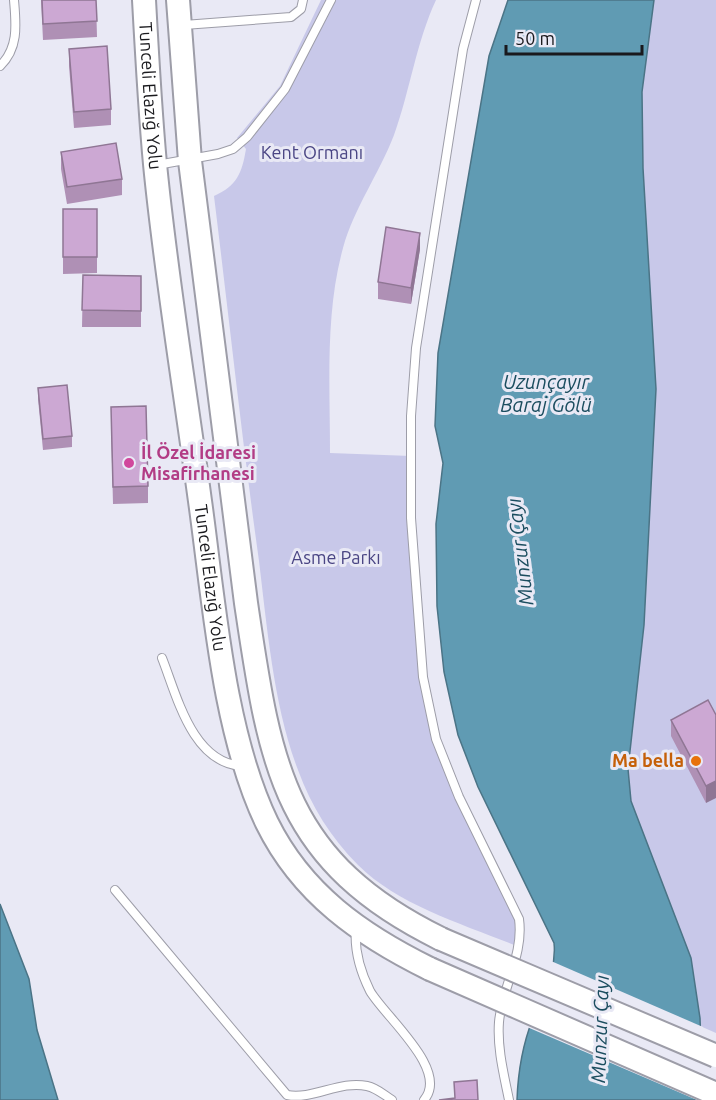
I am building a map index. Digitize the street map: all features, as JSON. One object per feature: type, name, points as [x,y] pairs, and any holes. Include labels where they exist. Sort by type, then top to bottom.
[{"type":"main road","name":"Tunceli Elazığ Yolu","points":[[144,0],[156,165],[214,606],[236,731],[246,766],[268,824],[291,862],[324,901],[356,928],[385,946],[429,969],[716,1094]]},
{"type":"main road","name":"Tunceli Elazığ Yolu","points":[[178,0],[190,161],[248,615],[257,674],[280,774],[297,813],[312,836],[346,878],[399,918],[441,939],[716,1056]]},
{"type":"lane","points":[[0,66],[13,50],[16,26],[14,0]]},
{"type":"lane","points":[[179,25],[291,18],[301,9],[303,0]]},
{"type":"lane","points":[[156,165],[190,161],[233,149],[247,137],[285,89],[331,0]]},
{"type":"lane","points":[[476,0],[463,49],[416,348],[411,416],[411,518],[423,677],[436,739],[476,836],[519,919],[521,940],[499,1021],[500,1044],[509,1100]]},
{"type":"lane","points":[[162,658],[196,738],[214,758],[232,765],[246,766]]},
{"type":"lane","points":[[115,890],[290,1097],[303,1097],[363,1085],[374,1088],[392,1100]]},
{"type":"lane","points":[[356,928],[354,943],[357,959],[371,991],[383,1010],[425,1061],[431,1086],[424,1100]]},
{"type":"green space","points":[[321,0],[436,0],[423,33],[394,135],[348,233],[337,273],[331,324],[330,453],[411,456],[423,677],[436,739],[516,910],[519,947],[413,903],[375,879],[348,855],[323,821],[309,796],[290,746],[277,694],[214,196],[228,188],[237,178],[243,165],[246,149],[237,138],[280,86]]},
{"type":"green space","points":[[654,0],[716,0],[716,1033],[700,1026],[665,892],[631,801],[628,769],[644,625],[656,389],[643,168],[642,92]]},
{"type":"water","name":"Uzunçayır Baraj Gölü","points":[[508,0],[654,0],[642,92],[643,168],[656,389],[644,625],[628,769],[631,801],[691,958],[700,1018],[703,1100],[517,1100],[523,1049],[551,972],[554,943],[478,787],[458,735],[444,672],[437,606],[436,524],[443,463],[435,426],[438,353],[489,56]]},
{"type":"water","points":[[0,904],[29,979],[37,1030],[58,1100],[0,1100]]},
{"type":"pier","points":[[551,961],[703,1027],[706,1100],[697,1100],[527,1027]]},
{"type":"building","points":[[42,0],[96,0],[97,21],[43,24]]},
{"type":"building","points":[[107,46],[111,109],[74,112],[69,49]]},
{"type":"building","points":[[116,143],[122,179],[67,187],[61,152]]},
{"type":"building","points":[[63,209],[97,209],[97,257],[63,257]]},
{"type":"building","points":[[386,227],[420,233],[411,288],[378,282]]},
{"type":"building","points":[[83,275],[141,276],[141,311],[82,310]]},
{"type":"building","points":[[67,385],[72,436],[43,439],[38,388]]},
{"type":"building","name":"İl Özel İdaresi Misafirhanesi","points":[[146,406],[148,486],[113,487],[111,407]]},
{"type":"building","points":[[708,700],[716,715],[716,781],[706,786],[671,720]]},
{"type":"building","points":[[477,1080],[478,1100],[439,1100],[455,1098],[454,1082]]},
{"type":"place","name":"İl Özel İdaresi Misafirhanesi","points":[[129,463]]},
{"type":"place","name":"Ma bella","points":[[696,761]]},
{"type":"park label","name":"Kent Ormanı","points":[[312,153]]},
{"type":"park label","name":"Asme Parkı","points":[[336,558]]},
{"type":"water label","name":"Munzur Çayı","points":[[520,552]]},
{"type":"water label","name":"Munzur Çayı","points":[[600,1029]]}]
